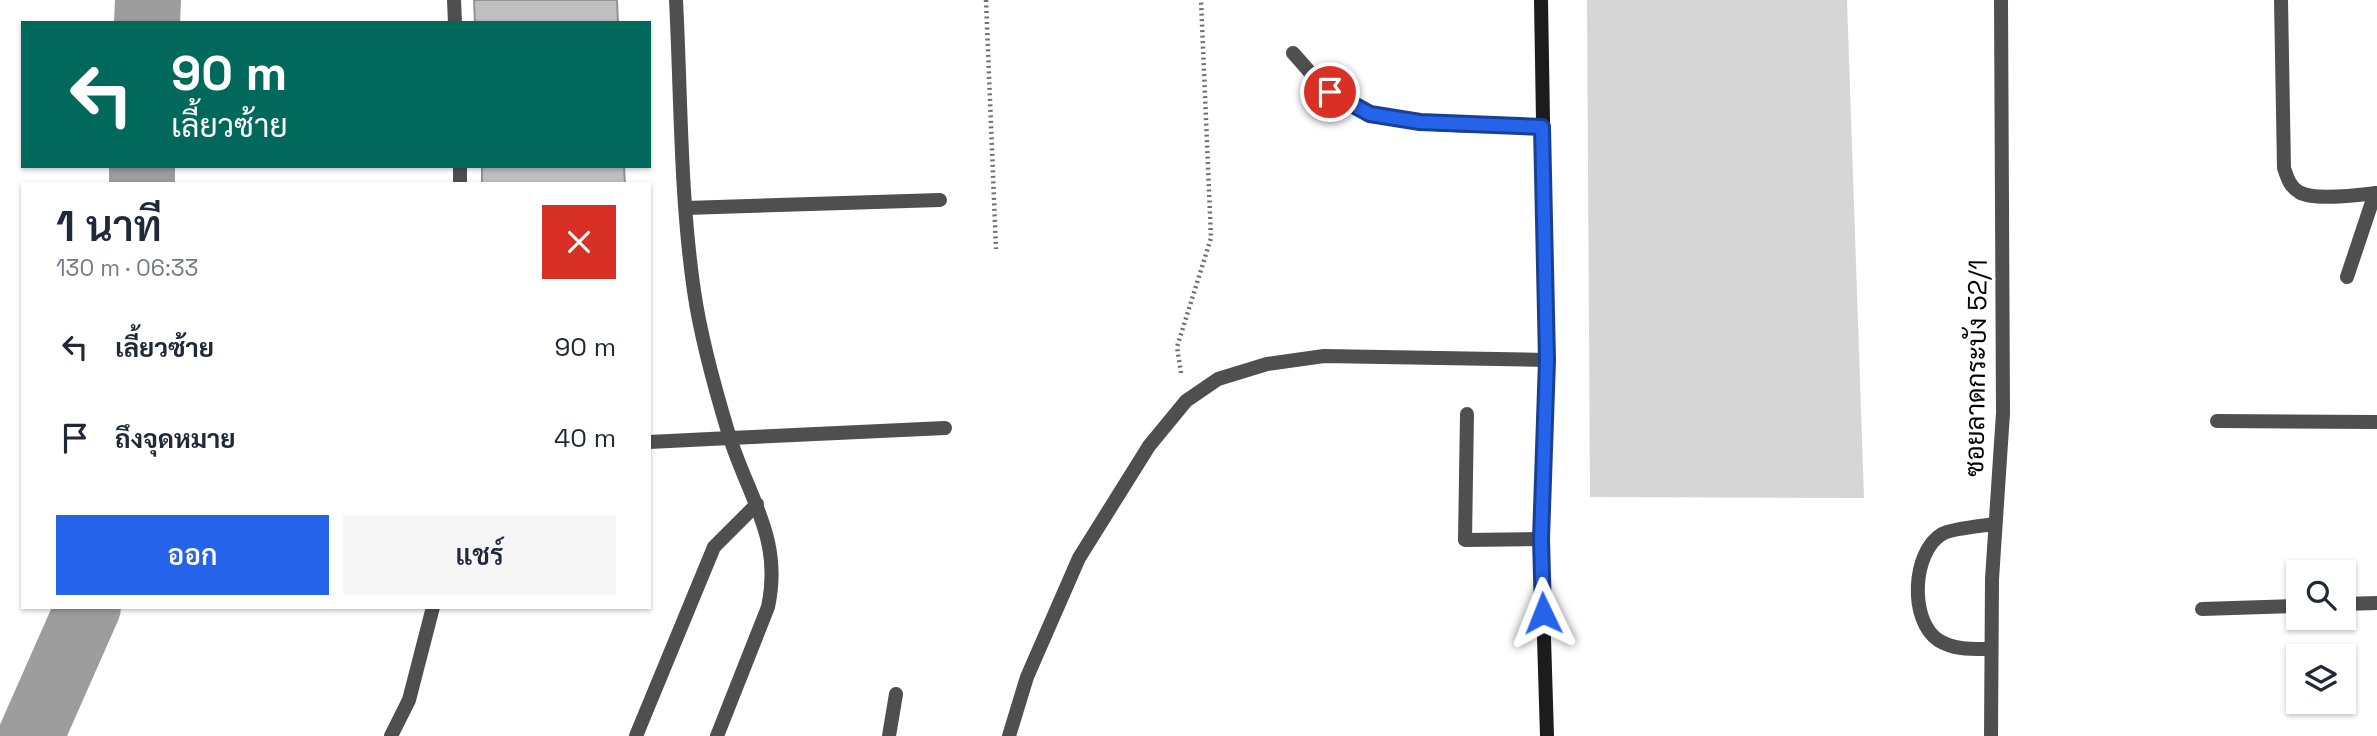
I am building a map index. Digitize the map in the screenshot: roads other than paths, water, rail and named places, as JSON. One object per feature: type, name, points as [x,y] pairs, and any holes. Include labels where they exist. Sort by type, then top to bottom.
[{"type":"main road","points":[[1541,0],[1547,360],[1541,539],[1546,736]]},
{"type":"street","points":[[454,0],[455,21]]},
{"type":"street","points":[[676,0],[686,208],[694,292],[730,438],[757,504],[772,551],[773,586],[768,607],[717,736]]},
{"type":"street","name":"ซอยลาดกระบัง 52/1","points":[[1991,736],[1995,524],[2003,413],[2001,0]]},
{"type":"street","points":[[2281,0],[2284,168],[2289,182],[2298,192],[2310,196],[2376,193],[2347,277]]},
{"type":"street","points":[[1293,53],[1330,92],[1370,114],[1420,122],[1542,127]]},
{"type":"street","points":[[686,208],[940,200]]},
{"type":"street","points":[[1009,736],[1027,677],[1079,558],[1149,446],[1186,401],[1218,379],[1267,365],[1324,356],[1547,360]]},
{"type":"street","points":[[1468,414],[1465,540],[1541,539]]},
{"type":"street","points":[[2217,421],[2377,422]]},
{"type":"street","points":[[651,442],[945,428]]},
{"type":"street","points":[[636,736],[714,547],[757,504]]},
{"type":"street","points":[[1991,649],[1955,648],[1936,638],[1923,620],[1917,591],[1924,558],[1930,545],[1944,533],[1995,524]]},
{"type":"street","points":[[2356,604],[2377,603]]},
{"type":"street","points":[[2202,609],[2286,606]]},
{"type":"street","points":[[391,736],[410,700],[433,609]]},
{"type":"street","points":[[889,736],[895,694]]},
{"type":"waterway","points":[[147,21],[148,0]]},
{"type":"waterway","points":[[142,168],[142,182]]},
{"type":"waterway","points":[[31,736],[87,609]]}]
